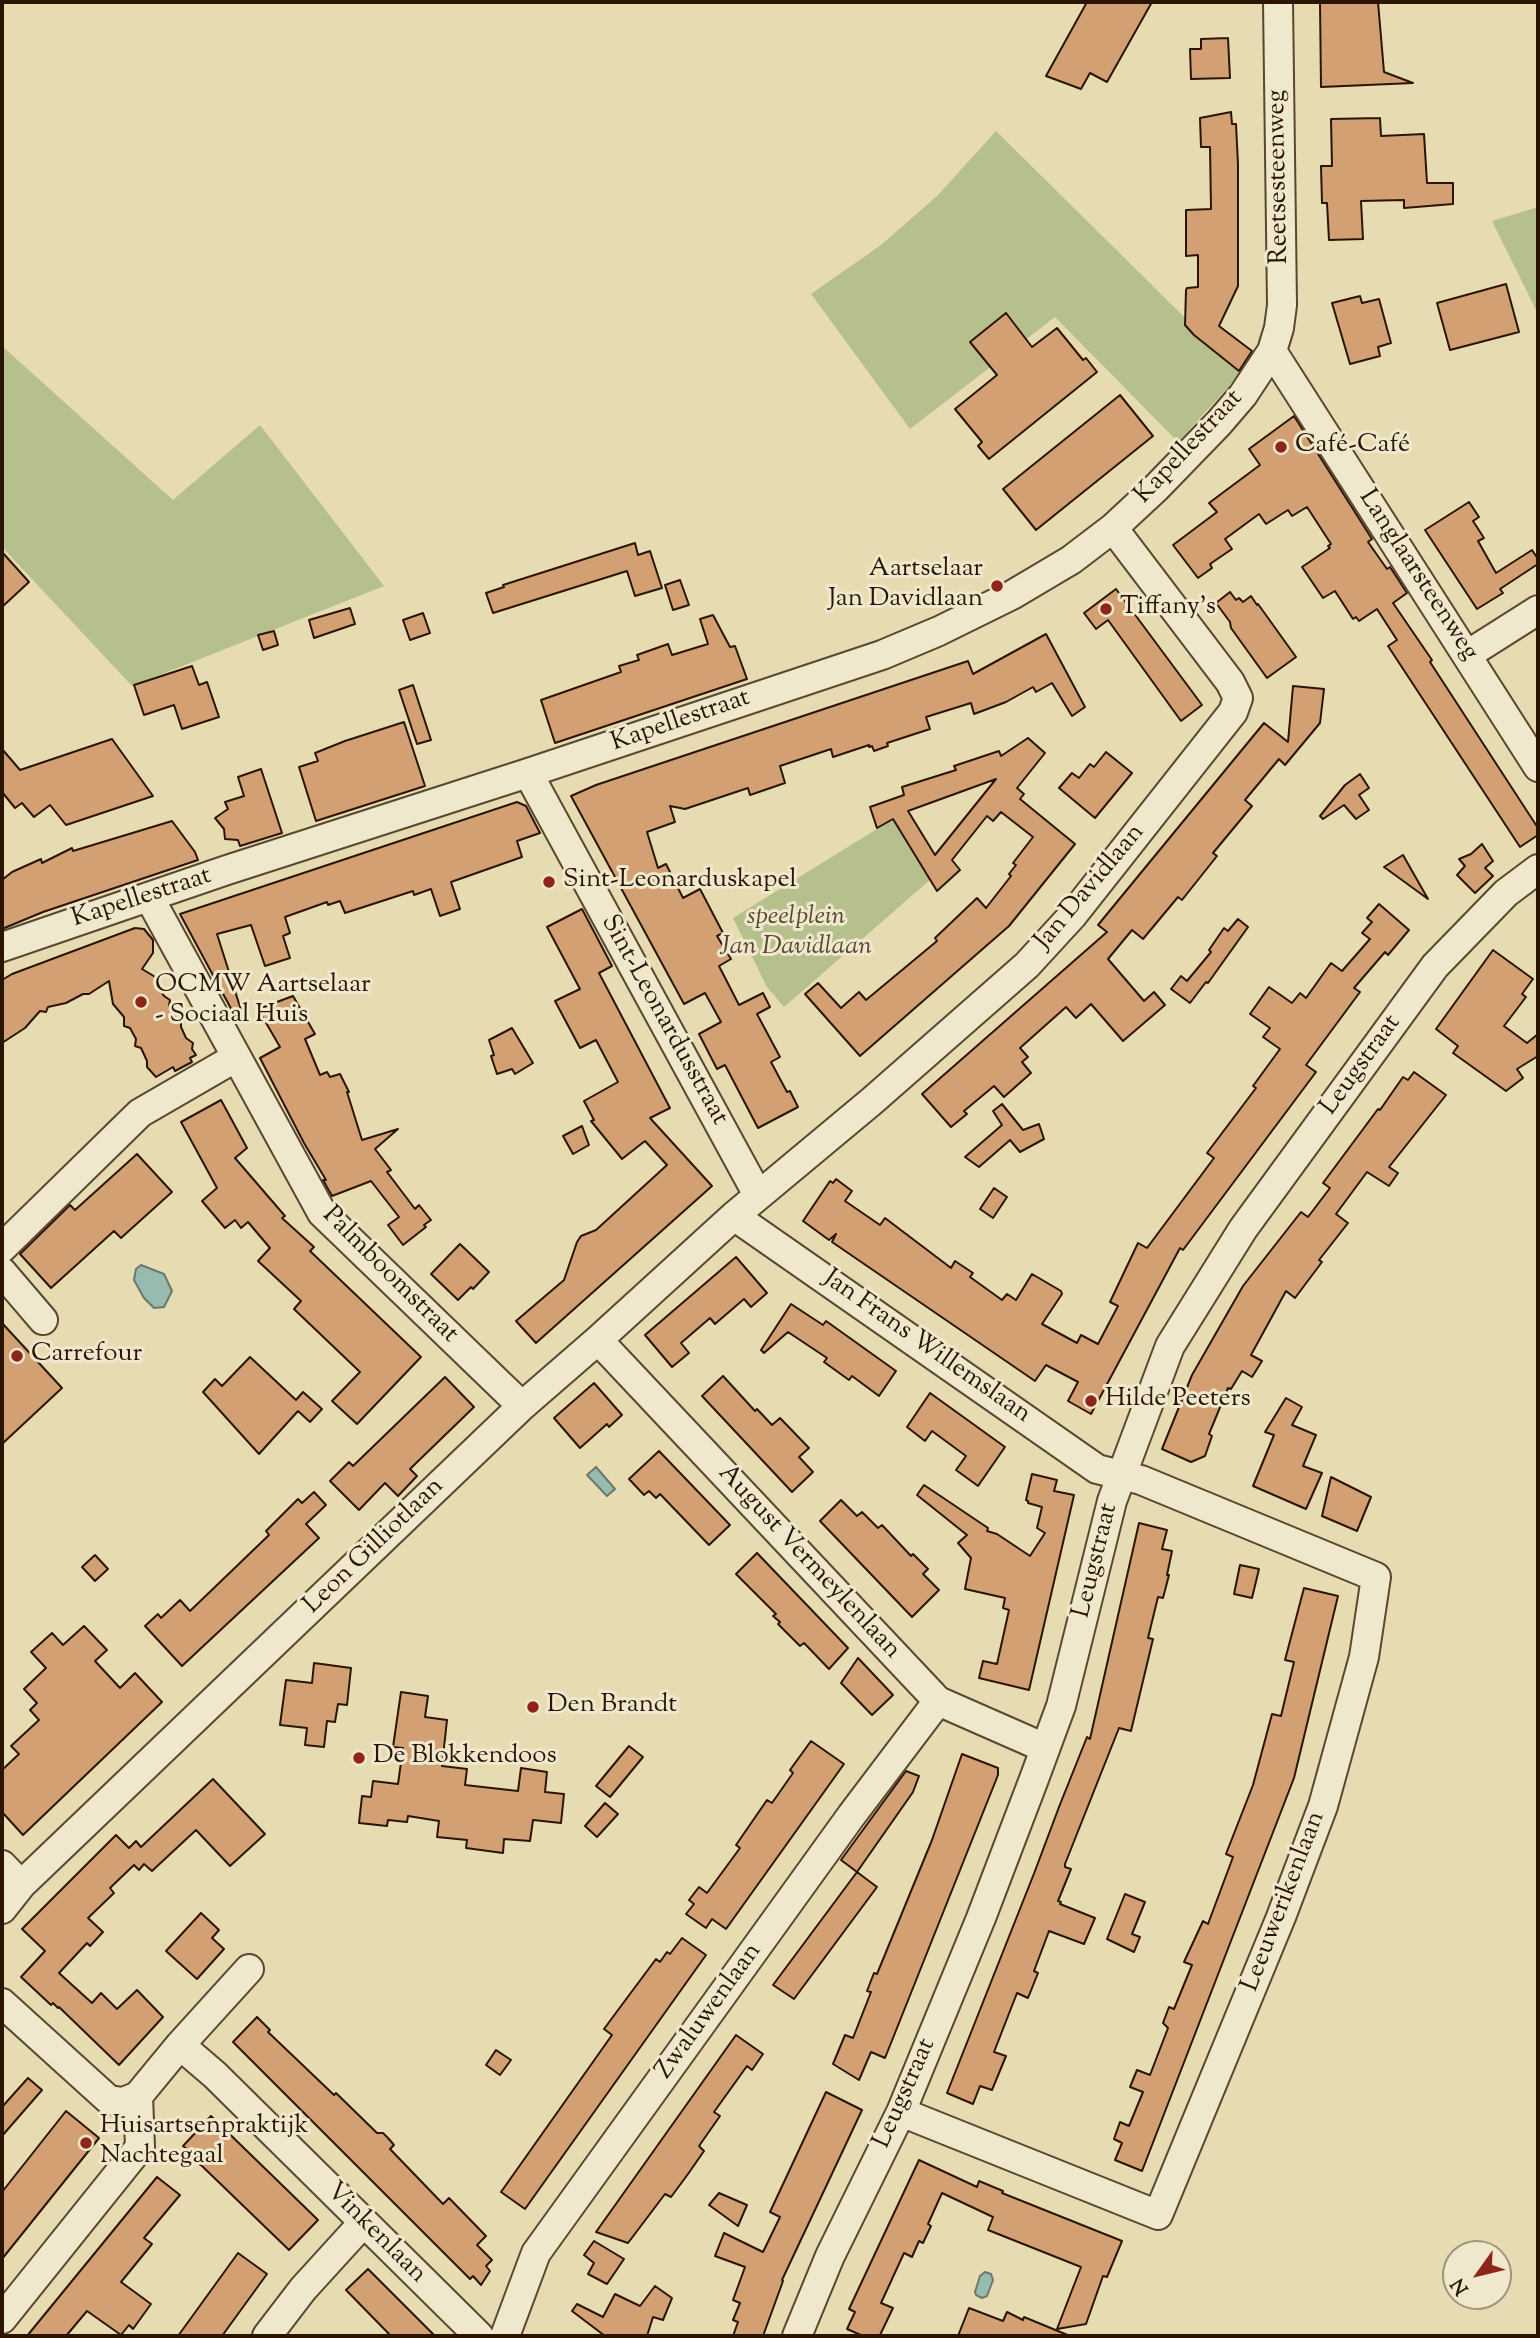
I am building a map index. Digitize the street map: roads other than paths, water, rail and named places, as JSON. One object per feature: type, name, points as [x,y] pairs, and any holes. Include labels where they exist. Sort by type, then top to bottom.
[{"type":"street","name":"Reetsesteenweg","points":[[1272,351],[1282,304],[1278,2]]},
{"type":"street","name":"Kapellestraat","points":[[2,947],[881,654],[939,631],[1071,560],[1113,528],[1219,423],[1243,395],[1272,351]]},
{"type":"street","name":"Langlaarsteenweg","points":[[1272,351],[1538,767]]},
{"type":"street","name":"Jan Davidlaan","points":[[758,1195],[872,1101],[1027,965],[1072,916],[1233,712],[1238,698],[1230,682],[1113,528]]},
{"type":"street","points":[[1467,655],[1538,610]]},
{"type":"street","name":"Sint-Leonardusstraat","points":[[528,773],[758,1195]]},
{"type":"street","name":"Leugstraat","points":[[797,2336],[830,2256],[901,2112],[981,1918],[1061,1706],[1112,1501],[1170,1346],[1243,1229],[1435,966],[1506,893],[1538,869]]},
{"type":"street","name":"Palmboomstraat","points":[[149,897],[322,1213],[522,1406]]},
{"type":"street","points":[[2,1248],[140,1113],[235,1058]]},
{"type":"street","name":"Leon Gilliotlaan","points":[[2,1909],[21,1885],[522,1406],[758,1195]]},
{"type":"street","name":"Jan Frans Willemslaan","points":[[734,1216],[1097,1469],[1120,1475]]},
{"type":"street","points":[[2,1272],[43,1320]]},
{"type":"street","name":"August Vermeylenlaan","points":[[598,1340],[938,1701],[1045,1748]]},
{"type":"street","name":"Leeuwerikenlaan","points":[[901,2112],[1158,2215],[1281,1917],[1323,1806],[1364,1657],[1376,1577],[1141,1480],[1120,1475]]},
{"type":"street","name":"Zwaluwenlaan","points":[[505,2336],[536,2253],[843,1827],[938,1701]]},
{"type":"street","points":[[2,1865],[21,1885]]},
{"type":"street","points":[[2,2003],[109,2100],[123,2102],[138,2095],[249,1969]]},
{"type":"street","name":"Vinkenlaan","points":[[180,2045],[215,2075],[479,2336]]},
{"type":"street","points":[[2,2319],[141,2147],[138,2095]]},
{"type":"street","points":[[267,2336],[303,2289],[364,2222]]},
{"type":"water","points":[[141,1265],[164,1274],[172,1291],[164,1307],[154,1308],[144,1298],[134,1280],[136,1269]]},
{"type":"water","points":[[596,1467],[615,1489],[607,1496],[587,1475]]},
{"type":"water","points":[[985,2272],[991,2274],[993,2280],[987,2296],[982,2298],[975,2292],[980,2276]]},
{"type":"place","name":"Café-Café","points":[[1281,447]]},
{"type":"place","name":"Aartselaar Jan Davidlaan","points":[[997,586]]},
{"type":"place","name":"Tiffany's","points":[[1106,609]]},
{"type":"place","name":"Sint-Leonarduskapel","points":[[549,882]]},
{"type":"place","name":"OCMW Aartselaar - Sociaal Huis","points":[[141,1002]]},
{"type":"place","name":"Carrefour","points":[[17,1356]]},
{"type":"place","name":"Hilde Peeters","points":[[1091,1401]]},
{"type":"place","name":"Den Brandt","points":[[533,1707]]},
{"type":"place","name":"De Blokkendoos","points":[[359,1758]]},
{"type":"place","name":"Huisartsenpraktijk Nachtegaal","points":[[86,2143]]},
{"type":"park label","name":"speelplein Jan Davidlaan","points":[[796,934]]}]
